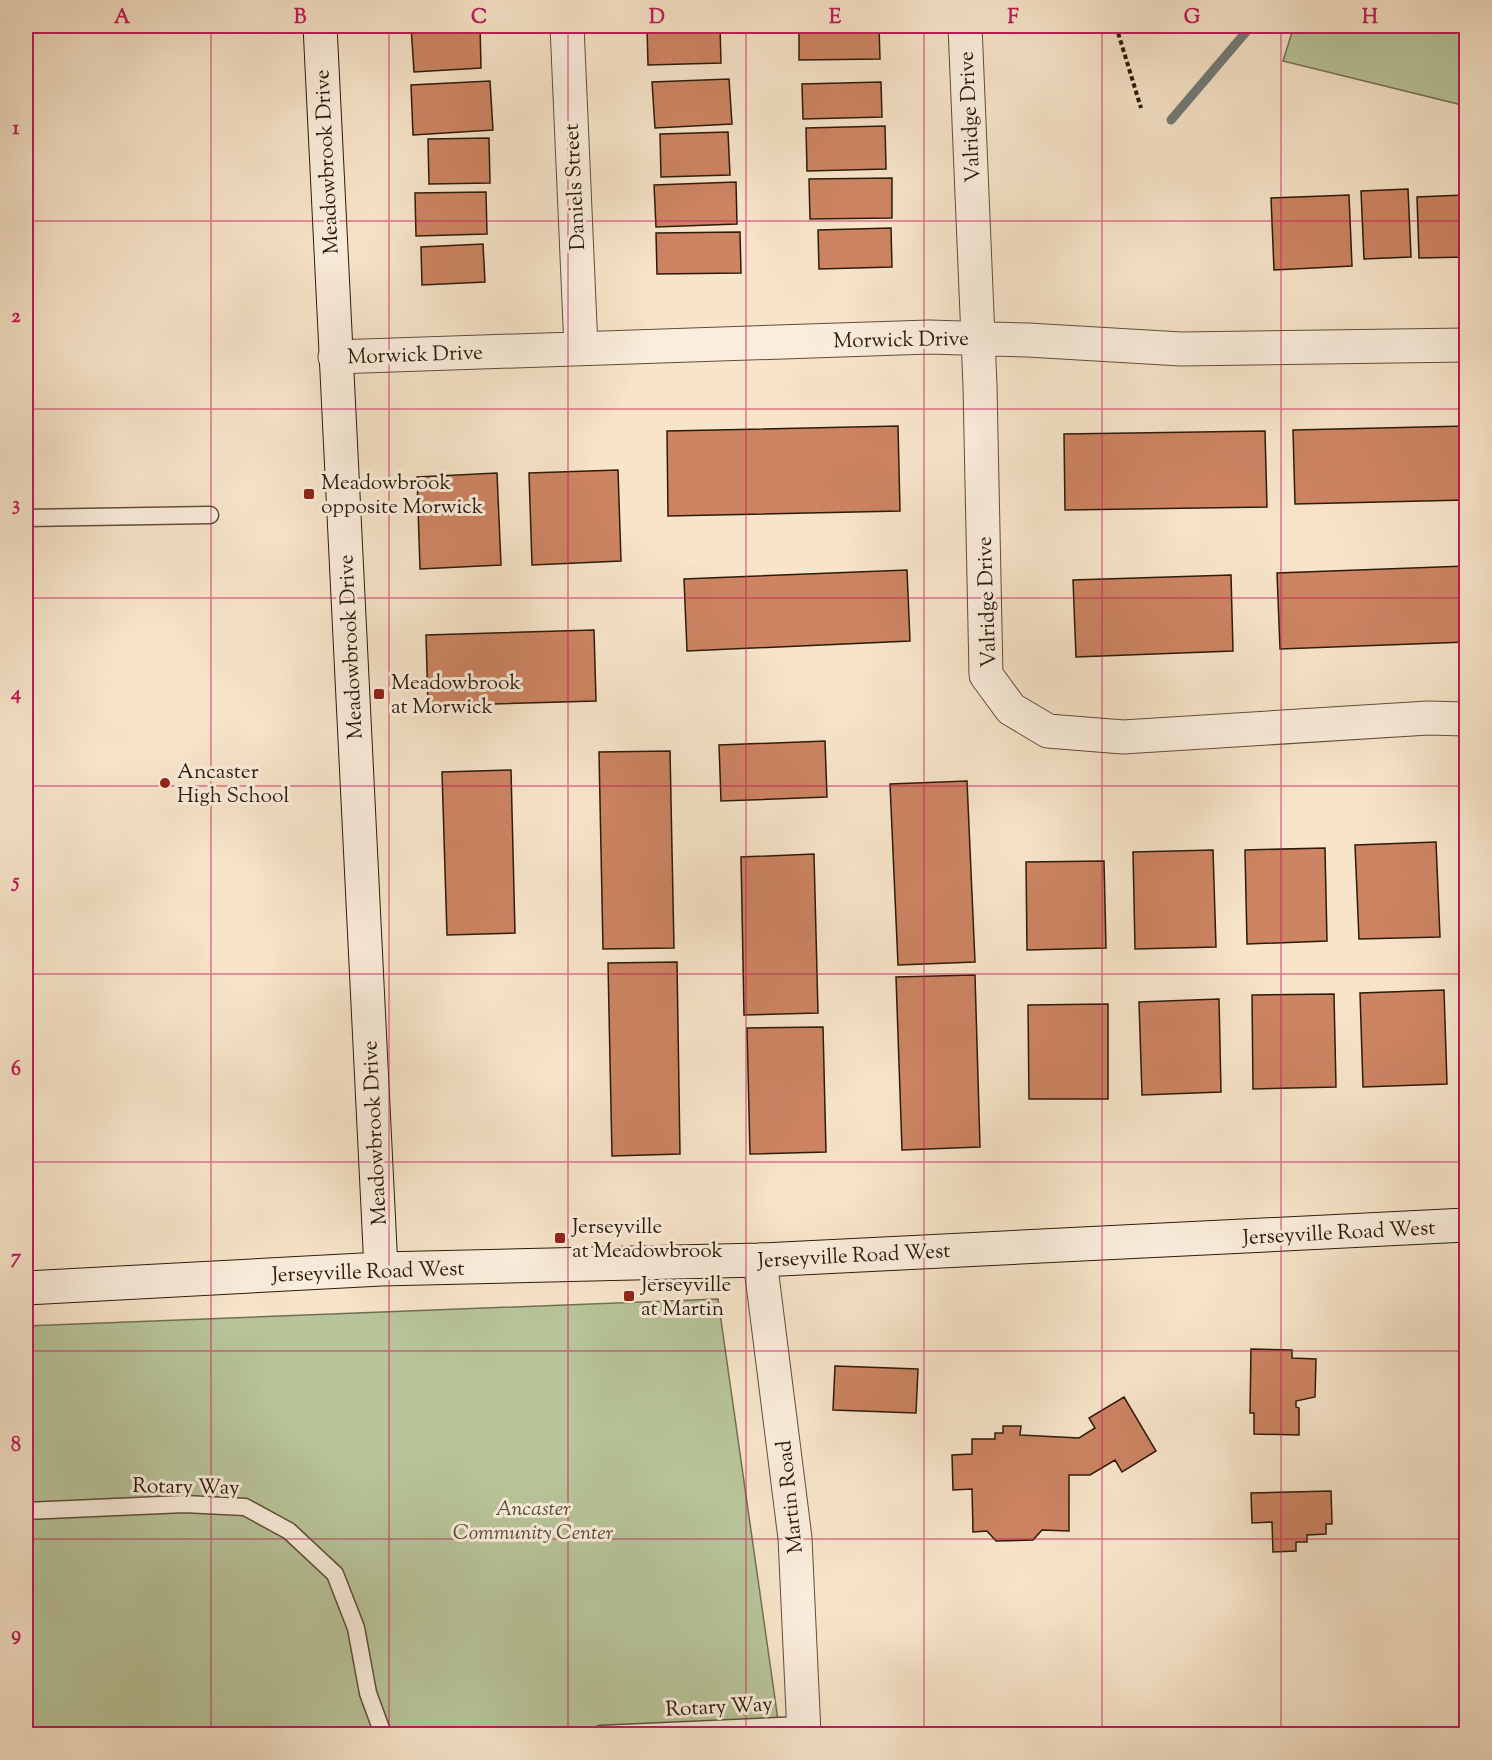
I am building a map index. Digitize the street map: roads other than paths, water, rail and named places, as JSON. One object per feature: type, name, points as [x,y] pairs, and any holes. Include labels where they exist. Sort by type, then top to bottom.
[{"type":"street","name":"Meadowbrook Drive","points":[[320,26],[381,1269]]},
{"type":"street","name":"Daniels Street","points":[[567,26],[582,348]]},
{"type":"street","name":"Valridge Drive","points":[[965,26],[978,337],[986,675],[1011,709],[1048,731],[1123,737],[1428,718],[1467,718]]},
{"type":"street","name":"Morwick Drive","points":[[335,357],[928,337],[978,337],[1181,349],[1467,345]]},
{"type":"street","name":"Jerseyville Road West","points":[[26,1288],[381,1269],[760,1260],[1467,1226]]},
{"type":"street","name":"Martin Road","points":[[760,1260],[795,1538],[804,1730]]},
{"type":"lane","points":[[26,518],[210,515]]},
{"type":"lane","name":"Rotary Way","points":[[26,1511],[184,1504],[245,1507],[289,1531],[335,1575],[356,1628],[368,1693],[383,1734]]},
{"type":"lane","name":"Rotary Way","points":[[601,1734],[804,1730]]},
{"type":"waterway","points":[[1171,120],[1251,26]]},
{"type":"place","name":"Meadowbrook opposite Morwick","points":[[309,494]]},
{"type":"place","name":"Meadowbrook at Morwick","points":[[379,694]]},
{"type":"place","name":"Ancaster High School","points":[[165,783]]},
{"type":"place","name":"Jerseyville at Meadowbrook","points":[[560,1238]]},
{"type":"place","name":"Jerseyville at Martin","points":[[629,1296]]},
{"type":"park label","name":"Ancaster Community Center","points":[[533,1520]]}]
